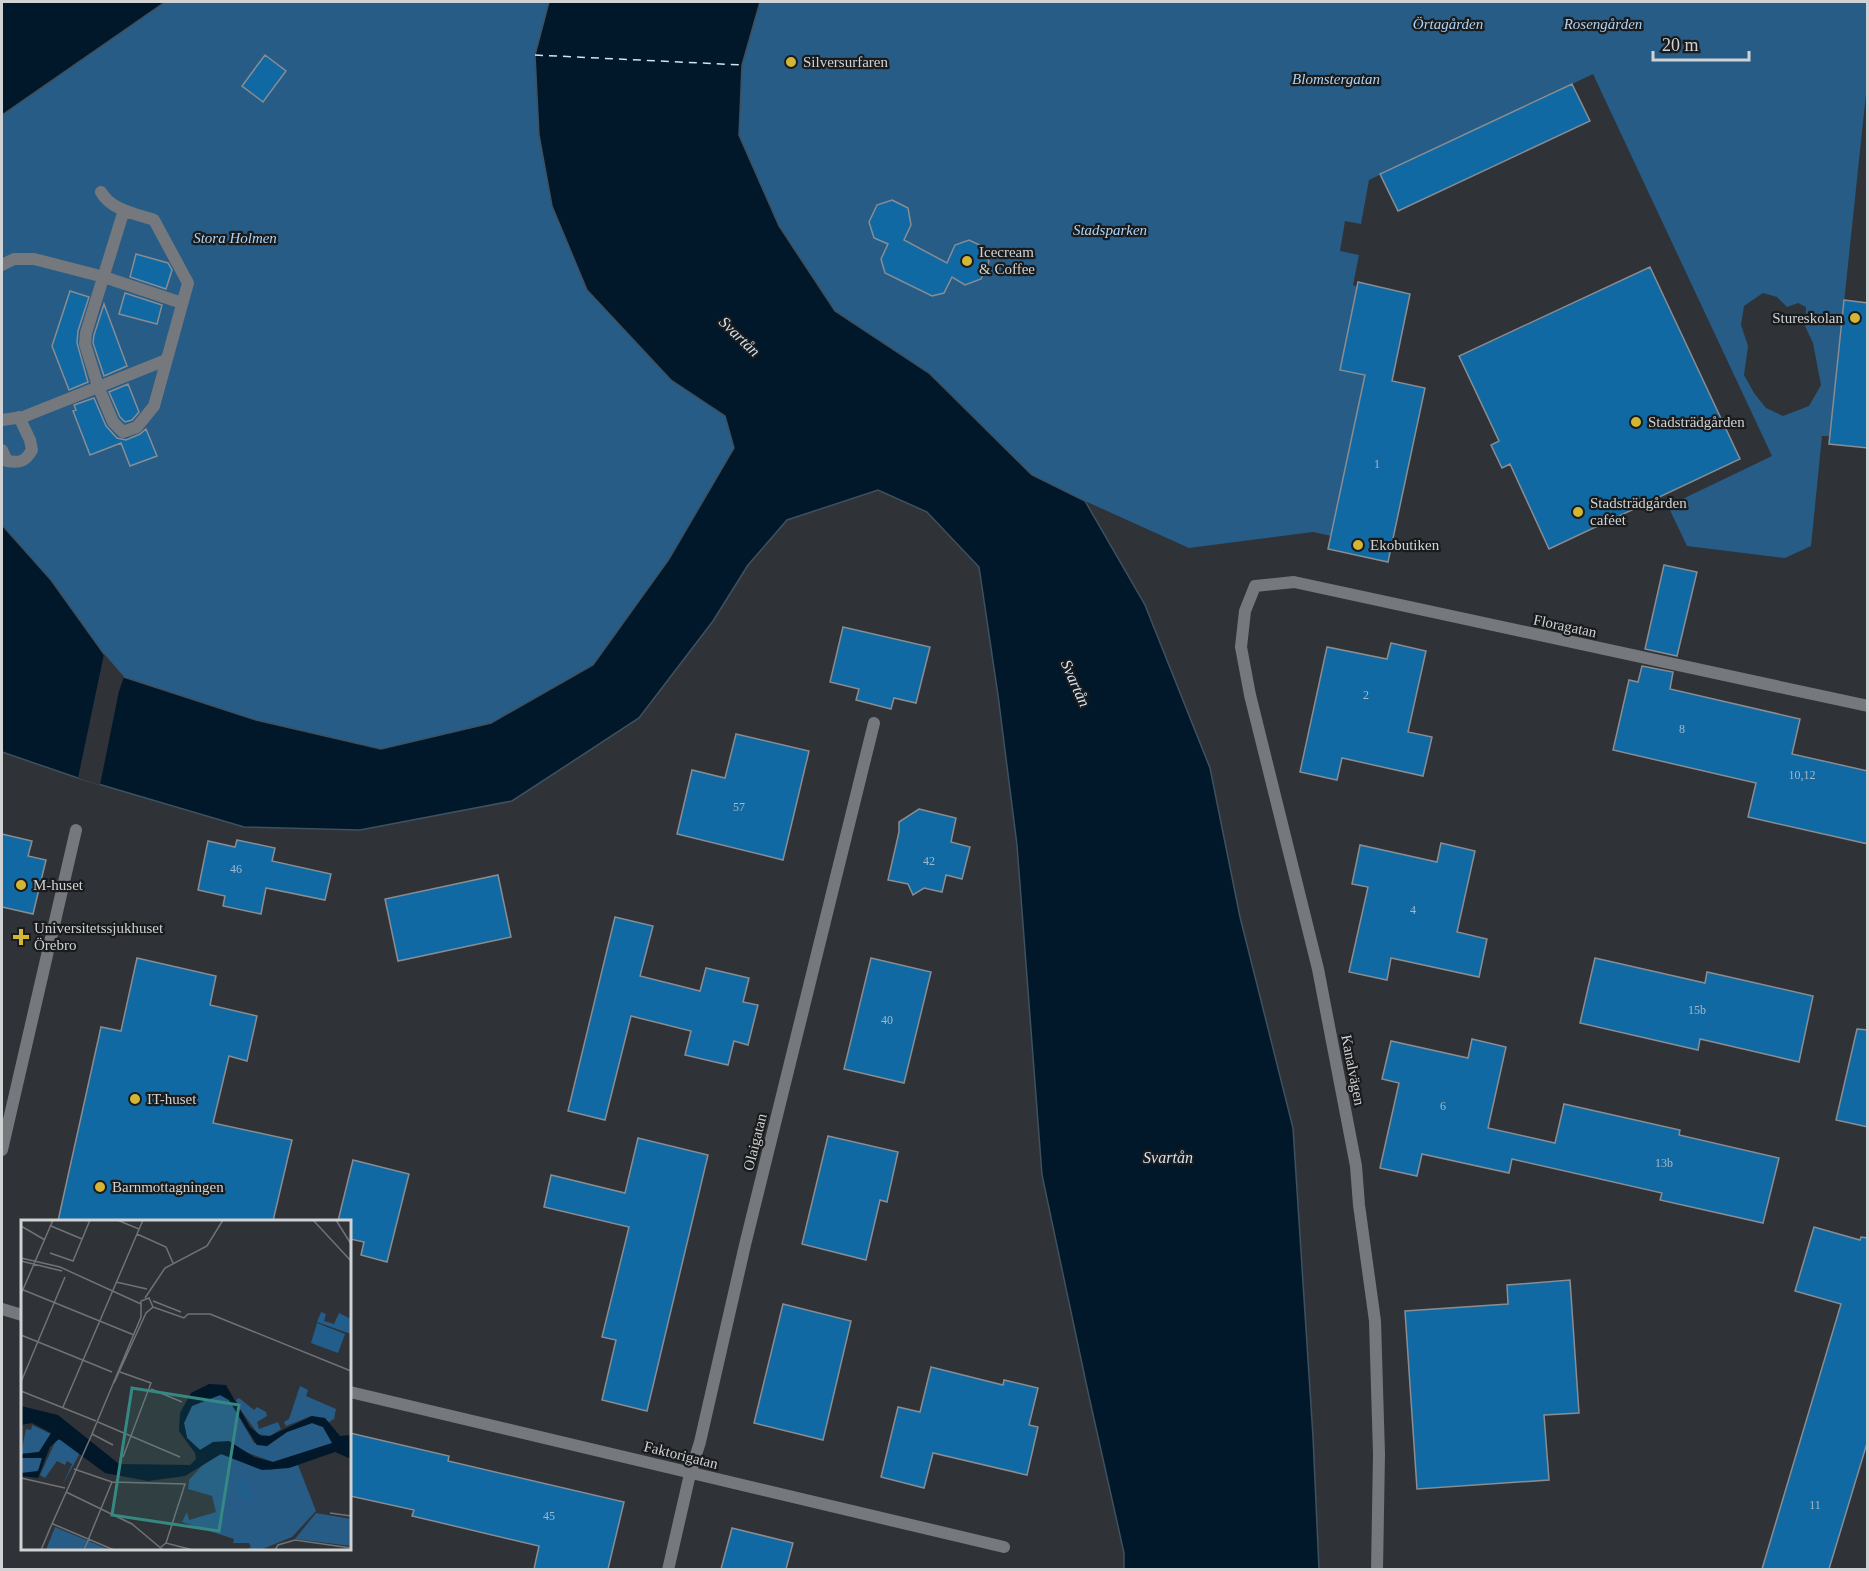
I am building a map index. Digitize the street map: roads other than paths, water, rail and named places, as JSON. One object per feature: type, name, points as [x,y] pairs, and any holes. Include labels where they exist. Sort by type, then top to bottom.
[{"type":"street","points":[[101,192],[105,200],[124,210],[154,220],[188,283],[154,406],[137,427],[123,432],[113,422],[98,386],[85,344],[86,333],[124,210]]},
{"type":"street","points":[[2,265],[14,259],[34,259],[104,277],[182,303]]},
{"type":"street","points":[[2,422],[43,409],[166,360]]},
{"type":"street","points":[[2,450],[7,461],[19,463],[27,458],[32,450],[20,417]]},
{"type":"street","name":"Floragatan","points":[[1255,586],[1294,582],[1868,706]]},
{"type":"street","name":"Kanalvägen","points":[[1255,586],[1245,611],[1241,647],[1250,695],[1318,969],[1356,1166],[1375,1321],[1379,1454],[1377,1569]]},
{"type":"street","name":"Olaigatan","points":[[668,1569],[745,1245],[874,723]]},
{"type":"street","points":[[2,1150],[75,830]]},
{"type":"street","points":[[2,1309],[21,1315]]},
{"type":"street","name":"Faktorigatan","points":[[351,1392],[1004,1547]]},
{"type":"water","points":[[2,2],[165,2],[2,115]]},
{"type":"water","name":"Svartån","points":[[549,2],[760,2],[742,65],[739,135],[779,226],[835,311],[929,373],[1032,475],[1085,501],[1145,605],[1210,768],[1240,917],[1293,1128],[1319,1569],[1124,1569],[1124,1553],[1042,1175],[1017,845],[979,567],[927,512],[878,490],[787,520],[748,565],[713,621],[639,718],[512,801],[360,830],[244,827],[78,778],[2,752],[2,525],[51,580],[104,654],[124,677],[256,720],[381,749],[491,723],[593,665],[669,559],[734,448],[725,416],[671,380],[587,290],[552,206],[539,135],[535,55]]},
{"type":"place","name":"Silversurfaren","points":[[791,62]]},
{"type":"place","name":"Icecream & Coffee","points":[[967,261]]},
{"type":"place","name":"Stureskolan","points":[[1855,318]]},
{"type":"place","name":"Stadsträdgården","points":[[1636,422]]},
{"type":"place","name":"Stadsträdgården caféet","points":[[1578,512]]},
{"type":"place","name":"Ekobutiken","points":[[1358,545]]},
{"type":"place","name":"M-huset","points":[[21,885]]},
{"type":"place","name":"Universitetssjukhuset Örebro","points":[[21,937]]},
{"type":"place","name":"IT-huset","points":[[135,1099]]},
{"type":"place","name":"Barnmottagningen","points":[[100,1187]]},
{"type":"park label","name":"Örtagården","points":[[1448,24]]},
{"type":"park label","name":"Rosengården","points":[[1603,24]]},
{"type":"park label","name":"Blomstergatan","points":[[1336,79]]},
{"type":"park label","name":"Stadsparken","points":[[1110,230]]},
{"type":"park label","name":"Stora Holmen","points":[[235,238]]}]
